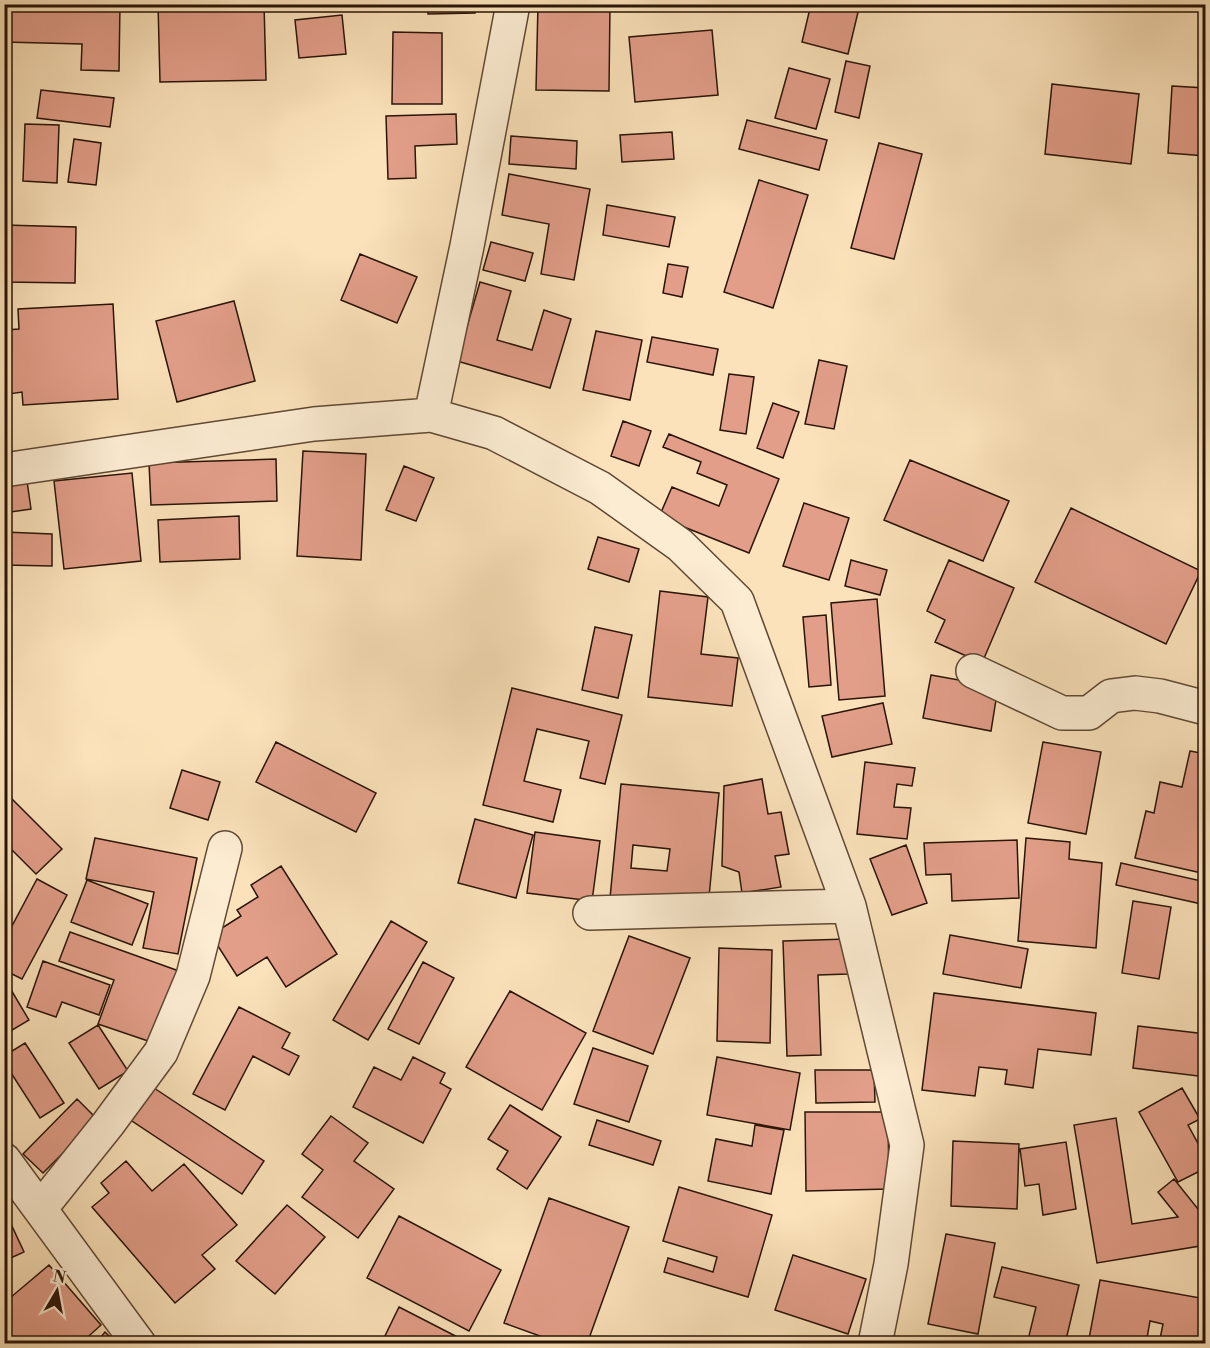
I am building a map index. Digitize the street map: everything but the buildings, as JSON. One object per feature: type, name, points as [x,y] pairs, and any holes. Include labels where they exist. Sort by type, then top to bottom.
[{"type":"street","points":[[431,415],[467,246],[513,4]]},
{"type":"street","points":[[4,470],[314,424],[431,415],[494,434],[600,488],[680,545],[737,601],[849,906],[907,1145],[891,1264],[875,1344]]},
{"type":"street","points":[[973,671],[1062,713],[1089,713],[1111,696],[1135,693],[1160,696],[1206,708]]},
{"type":"street","points":[[40,1209],[108,1124],[161,1052],[193,976],[225,848]]},
{"type":"street","points":[[590,913],[849,906]]},
{"type":"street","points":[[4,1160],[139,1344]]}]
